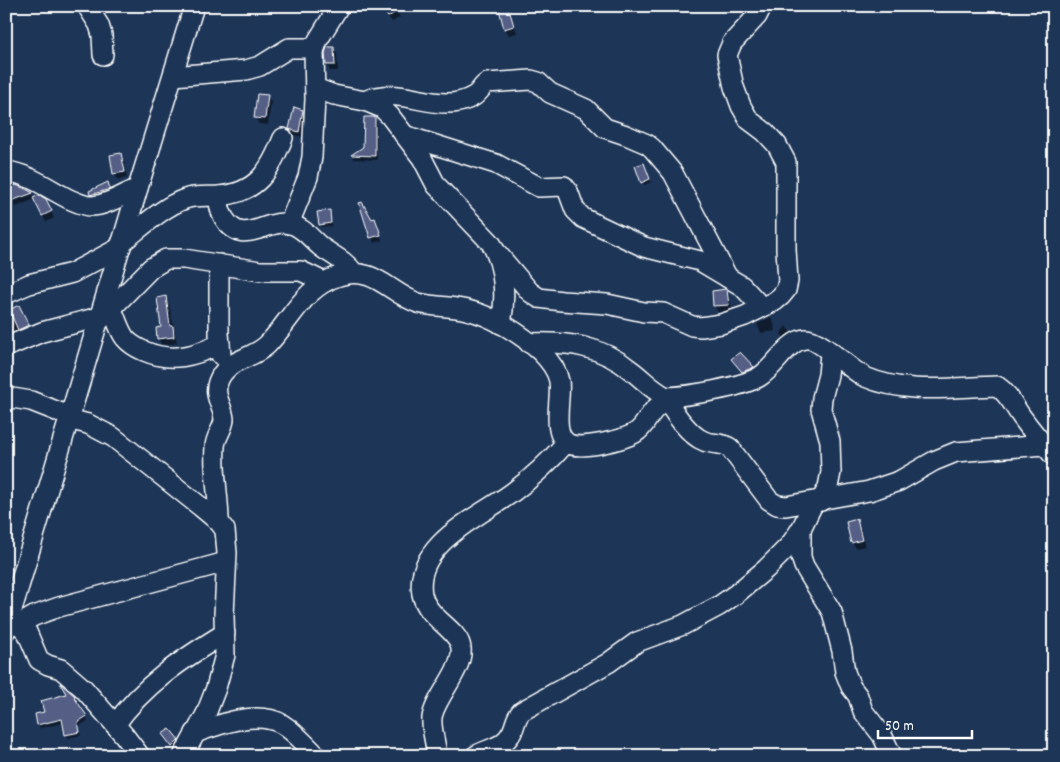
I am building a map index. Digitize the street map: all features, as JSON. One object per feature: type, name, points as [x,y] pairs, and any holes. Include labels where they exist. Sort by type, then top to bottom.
[{"type":"street","points":[[87,6],[99,25],[102,35],[103,55]]},
{"type":"street","points":[[12,612],[69,418],[103,316],[121,245],[194,6]]},
{"type":"street","points":[[289,224],[308,177],[314,126],[315,48],[339,6]]},
{"type":"street","points":[[315,88],[365,101],[382,108],[422,158],[436,185],[482,232],[530,292],[539,298],[607,304],[644,312],[663,312],[692,326],[701,327],[727,323],[775,302],[786,290],[788,281],[786,249],[787,172],[782,153],[765,132],[749,120],[741,106],[734,87],[727,55],[732,43],[757,16],[762,6]]},
{"type":"street","points":[[173,76],[246,70],[260,66],[288,48],[315,48]]},
{"type":"street","points":[[365,101],[386,94],[402,95],[430,102],[454,102],[475,96],[483,85],[487,83],[536,81],[550,93],[586,109],[606,128],[647,144],[652,148],[673,173],[728,278]]},
{"type":"street","points":[[404,135],[496,164],[539,187],[564,186],[571,196],[575,210],[583,218],[644,247],[700,261],[742,286],[756,301],[757,310]]},
{"type":"street","points":[[6,294],[29,284],[72,273],[121,245],[167,209],[185,199],[196,196],[220,196],[244,190],[261,179],[275,160],[283,138]]},
{"type":"street","points":[[6,171],[25,176],[78,203],[90,206],[100,205],[138,188]]},
{"type":"street","points":[[220,196],[219,204],[222,215],[232,227],[247,232],[283,223],[289,224],[302,230],[354,273]]},
{"type":"street","points":[[497,253],[504,301],[501,324]]},
{"type":"street","points":[[6,347],[42,332],[103,316],[151,268],[162,260],[172,258],[260,271],[301,271],[308,272],[324,282],[327,281]]},
{"type":"street","points":[[219,264],[222,374]]},
{"type":"street","points":[[219,522],[214,448],[215,441],[224,422],[216,395],[216,388],[222,374],[230,364],[263,348],[280,331],[305,297],[327,281],[340,276],[354,273],[373,276],[404,297],[418,302],[482,314],[529,343],[554,367],[559,380],[558,428],[566,443],[574,446],[584,446],[635,433],[666,397]]},
{"type":"street","points":[[103,316],[128,341],[149,353],[171,358],[181,358],[205,351],[220,344]]},
{"type":"street","points":[[529,343],[565,343],[590,347],[632,370],[652,389],[666,397],[728,387],[758,378],[770,369],[794,344],[804,339],[813,340],[851,369],[865,377],[898,386],[930,389],[997,386],[1013,401],[1020,415],[1048,447]]},
{"type":"street","points":[[475,756],[503,743],[513,731],[517,716],[522,711],[608,662],[637,642],[683,625],[719,606],[766,569],[790,545],[817,501],[828,487],[831,472],[830,441],[821,409],[828,375],[830,353]]},
{"type":"street","points":[[6,397],[31,401],[69,418],[88,424],[114,437],[219,522],[225,530],[225,655],[216,688],[206,714],[183,756]]},
{"type":"street","points":[[666,397],[670,406],[696,437],[703,441],[723,444],[730,448],[769,500],[777,505],[786,506],[817,501],[885,486],[899,481],[944,456],[956,452],[1048,447]]},
{"type":"street","points":[[437,756],[432,718],[458,665],[461,646],[456,637],[427,608],[422,595],[426,564],[432,554],[448,537],[525,483],[566,443]]},
{"type":"street","points":[[801,529],[800,557],[832,612],[842,651],[845,672],[851,687],[858,696],[863,712],[882,735],[892,756]]},
{"type":"street","points":[[12,612],[34,616],[59,607],[226,562]]},
{"type":"street","points":[[12,612],[27,632],[39,660],[67,673],[84,689],[140,756]]},
{"type":"street","points":[[116,725],[130,706],[149,686],[225,633]]},
{"type":"street","points":[[196,733],[216,726],[263,718],[281,724],[292,731],[317,756]]},
{"type":"building","points":[[379,6],[405,6],[388,17]]},
{"type":"building","points":[[508,6],[514,26],[504,29],[499,9]]},
{"type":"building","points":[[327,47],[334,47],[335,65],[326,65],[325,53]]},
{"type":"building","points":[[257,94],[268,95],[265,119],[254,118]]},
{"type":"building","points":[[294,107],[303,110],[299,132],[289,129]]},
{"type":"building","points":[[364,117],[375,117],[375,156],[351,155],[363,147]]},
{"type":"building","points":[[121,153],[125,172],[113,174],[110,155]]},
{"type":"building","points":[[644,163],[650,179],[641,183],[635,166]]},
{"type":"building","points":[[108,182],[110,189],[90,195],[89,191]]},
{"type":"building","points":[[16,185],[33,193],[11,201],[7,188]]},
{"type":"building","points":[[39,195],[46,199],[52,211],[42,216],[33,198]]},
{"type":"building","points":[[362,202],[372,219],[375,218],[381,235],[370,238],[359,203]]},
{"type":"building","points":[[330,210],[331,223],[319,225],[317,212]]},
{"type":"building","points":[[726,289],[729,305],[713,306],[712,291]]},
{"type":"building","points":[[166,296],[170,326],[173,326],[174,337],[157,339],[156,328],[161,327],[157,298]]},
{"type":"building","points":[[19,305],[29,325],[18,330],[9,310]]},
{"type":"building","points":[[740,352],[754,367],[742,372],[731,359]]},
{"type":"building","points":[[857,519],[862,540],[851,543],[846,522]]},
{"type":"building","points":[[60,683],[75,696],[87,716],[78,722],[80,732],[65,735],[62,719],[37,725],[35,714],[44,712],[41,701],[66,694]]},
{"type":"building","points":[[170,729],[179,740],[172,747],[162,734]]}]
